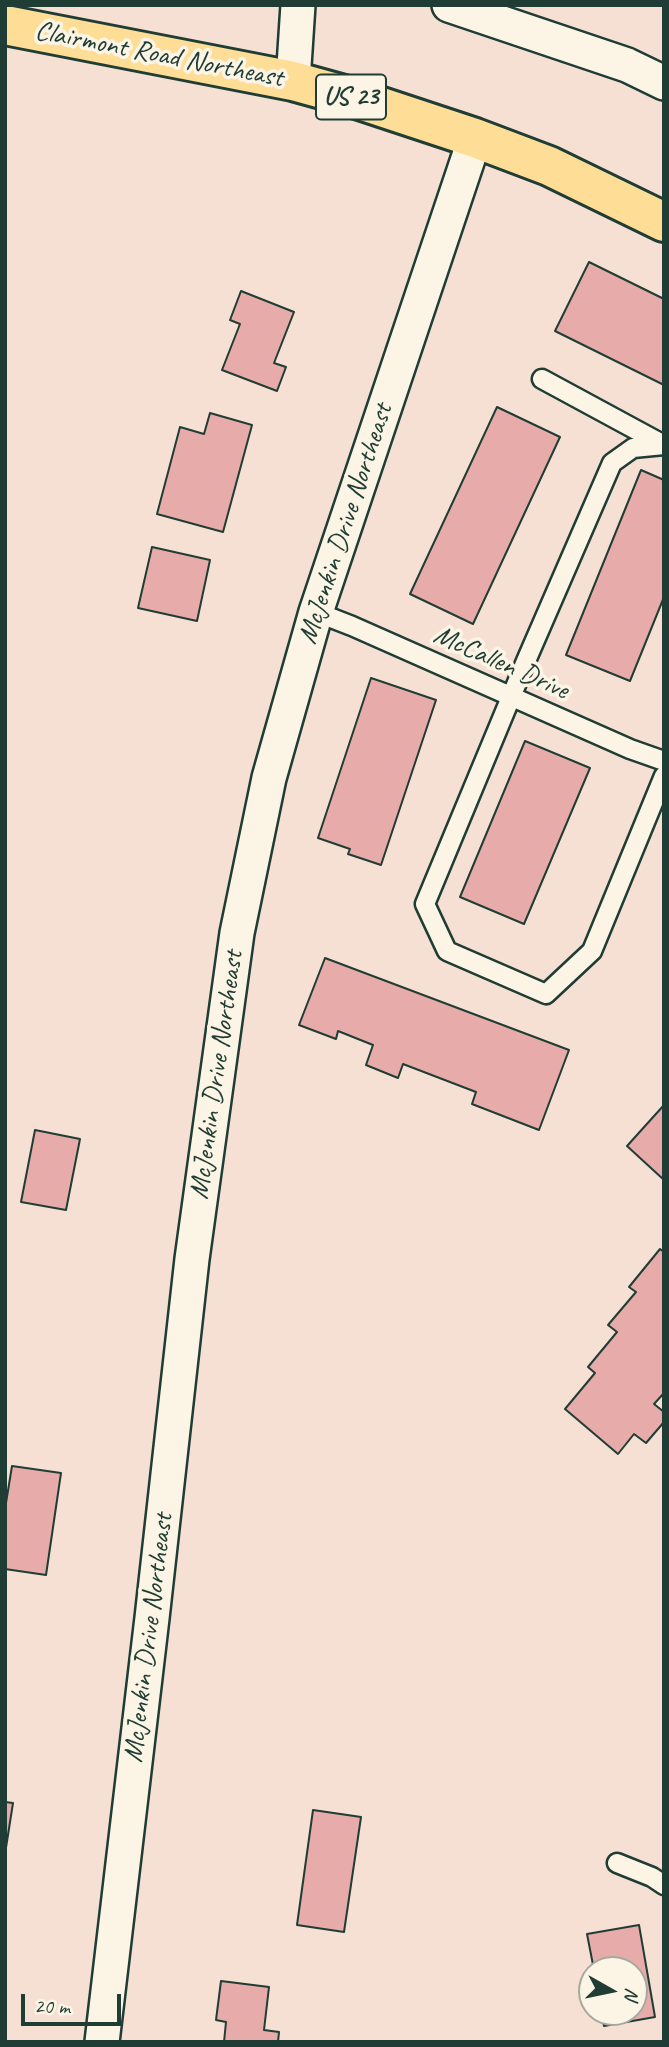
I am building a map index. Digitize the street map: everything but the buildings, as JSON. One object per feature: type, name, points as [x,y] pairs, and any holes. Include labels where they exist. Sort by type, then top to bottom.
[{"type":"main road","name":"Clairmont Road Northeast","points":[[17,23],[293,81],[351,97],[549,166],[664,222]]},
{"type":"street","points":[[293,81],[298,5]]},
{"type":"street","points":[[449,5],[627,65],[664,83]]},
{"type":"street","name":"McJenkin Drive Northeast","points":[[102,2042],[192,1259],[237,933],[269,778],[316,612],[475,138]]},
{"type":"lane","points":[[542,379],[664,445],[634,448],[612,463],[425,904],[447,951],[546,994],[592,951],[664,776]]},
{"type":"lane","name":"McCallen Drive","points":[[316,612],[630,749],[664,761]]},
{"type":"lane","points":[[617,1863],[652,1877],[664,1885]]}]
